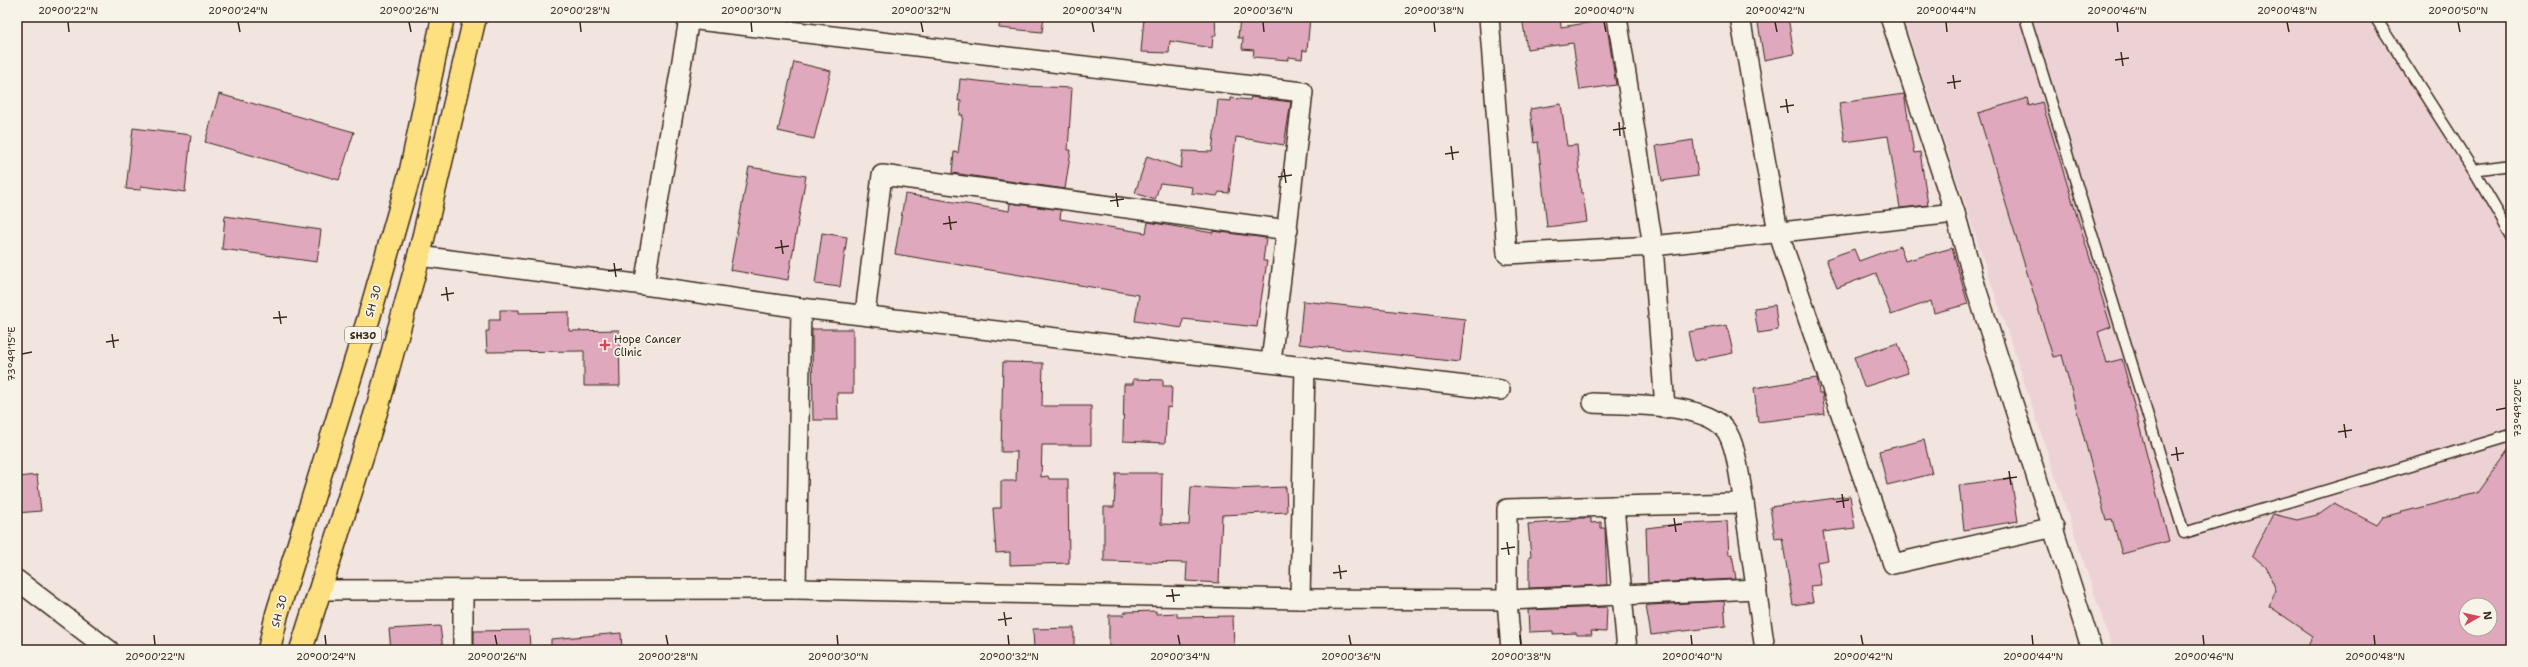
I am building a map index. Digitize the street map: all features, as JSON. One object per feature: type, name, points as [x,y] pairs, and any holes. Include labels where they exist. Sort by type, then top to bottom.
[{"type":"main road","name":"SH 30","points":[[269,650],[277,614],[369,317],[411,170],[443,17]]},
{"type":"main road","name":"SH30","points":[[301,650],[377,409],[419,256],[475,17]]},
{"type":"street","points":[[1489,17],[1507,254],[1654,246],[1956,213]]},
{"type":"street","points":[[1617,17],[1654,246],[1666,408]]},
{"type":"street","points":[[1740,17],[1778,232],[1893,564],[2054,527]]},
{"type":"street","points":[[1890,17],[1956,213],[1976,288],[2054,527],[2092,650]]},
{"type":"street","points":[[644,284],[689,19],[1304,92],[1271,362]]},
{"type":"street","points":[[864,314],[882,175],[1288,230]]},
{"type":"street","points":[[419,256],[644,284],[801,308],[864,314],[1500,390]]},
{"type":"street","points":[[796,589],[801,308]]},
{"type":"street","points":[[1300,599],[1305,366]]},
{"type":"street","points":[[1593,403],[1666,408],[1706,415],[1726,429],[1733,448],[1744,503],[1765,650]]},
{"type":"street","points":[[1511,650],[1507,600],[1506,509],[1744,503]]},
{"type":"street","points":[[1614,506],[1627,650]]},
{"type":"street","points":[[17,580],[109,650]]},
{"type":"street","points":[[320,590],[796,589],[1300,599],[1507,600],[1757,589]]},
{"type":"street","points":[[463,590],[463,650]]},
{"type":"lane","points":[[2025,17],[2184,533],[2511,435]]},
{"type":"lane","points":[[2375,17],[2473,170],[2511,235]]},
{"type":"lane","points":[[2473,170],[2511,165]]},
{"type":"shaded area","points":[[1903,17],[2372,17],[2511,228],[2511,650],[2113,650]]},
{"type":"building","points":[[1000,17],[1044,17],[1042,32],[999,28]]},
{"type":"building","points":[[1144,17],[1215,17],[1216,36],[1213,36],[1212,48],[1170,41],[1169,53],[1141,52]]},
{"type":"building","points":[[1240,17],[1310,17],[1307,51],[1303,50],[1302,59],[1289,57],[1288,60],[1253,57],[1254,50],[1242,49],[1243,38],[1238,38]]},
{"type":"building","points":[[1522,17],[1560,17],[1561,27],[1606,20],[1616,85],[1580,90],[1573,43],[1527,49]]},
{"type":"building","points":[[1757,17],[1788,17],[1794,54],[1764,60]]},
{"type":"building","points":[[794,62],[831,71],[814,139],[778,131]]},
{"type":"building","points":[[960,79],[1023,86],[1072,88],[1068,150],[1071,150],[1065,189],[952,173],[954,152],[958,153],[963,115],[960,115],[961,101],[958,101]]},
{"type":"building","points":[[219,94],[354,132],[339,180],[205,142]]},
{"type":"building","points":[[1904,94],[1914,153],[1920,152],[1928,205],[1900,208],[1888,136],[1845,142],[1839,103]]},
{"type":"building","points":[[1251,97],[1291,102],[1284,145],[1236,137],[1229,193],[1219,192],[1217,196],[1191,193],[1192,187],[1160,183],[1155,200],[1135,193],[1147,156],[1181,168],[1183,151],[1212,152],[1218,100],[1231,101],[1231,98],[1250,100]]},
{"type":"building","points":[[2027,98],[2029,106],[2042,102],[2111,327],[2098,332],[2107,363],[2122,359],[2169,541],[2122,554],[2112,519],[2106,520],[2062,355],[2053,357],[1978,113]]},
{"type":"building","points":[[1561,104],[1567,146],[1577,145],[1581,193],[1583,193],[1587,222],[1547,227],[1538,142],[1534,143],[1530,109]]},
{"type":"building","points":[[133,128],[191,135],[185,192],[141,186],[141,190],[126,189]]},
{"type":"building","points":[[1693,140],[1698,176],[1662,181],[1656,146]]},
{"type":"building","points":[[749,167],[806,176],[788,280],[730,270]]},
{"type":"building","points":[[905,194],[1009,211],[1010,203],[1061,210],[1060,219],[1146,233],[1148,222],[1213,233],[1213,231],[1266,238],[1263,261],[1267,261],[1257,327],[1183,319],[1182,328],[1135,321],[1139,295],[895,254]]},
{"type":"building","points":[[225,216],[321,230],[317,262],[222,249]]},
{"type":"building","points":[[822,233],[847,237],[840,287],[815,284]]},
{"type":"building","points":[[1900,246],[1905,261],[1952,248],[1968,304],[1934,313],[1931,301],[1891,315],[1876,273],[1837,288],[1826,259],[1854,249],[1859,261]]},
{"type":"building","points":[[1303,301],[1465,319],[1460,362],[1299,344]]},
{"type":"building","points":[[1775,305],[1778,330],[1758,333],[1754,308]]},
{"type":"building","points":[[500,310],[519,310],[519,313],[569,312],[569,331],[619,330],[620,386],[584,386],[584,351],[487,352],[486,331],[489,331],[489,320],[500,320]]},
{"type":"building","points":[[1727,325],[1733,353],[1694,361],[1688,332]]},
{"type":"building","points":[[812,329],[853,329],[853,393],[837,393],[838,420],[813,420]]},
{"type":"building","points":[[1898,343],[1908,373],[1864,387],[1854,357]]},
{"type":"building","points":[[1003,362],[1043,363],[1042,406],[1091,406],[1091,445],[1042,445],[1041,477],[1048,476],[1049,479],[1068,479],[1069,563],[1010,565],[1010,552],[996,553],[993,508],[1001,508],[1001,481],[1016,481],[1017,452],[1001,452]]},
{"type":"building","points":[[1817,378],[1819,393],[1822,393],[1825,414],[1758,422],[1754,388]]},
{"type":"building","points":[[1133,379],[1163,380],[1163,386],[1172,386],[1171,408],[1167,407],[1165,443],[1123,441],[1124,384],[1133,384]]},
{"type":"building","points":[[1924,440],[1932,474],[1887,485],[1879,451]]},
{"type":"building","points":[[2511,446],[2511,650],[2306,650],[2313,636],[2269,606],[2276,590],[2266,567],[2252,555],[2273,514],[2297,520],[2317,515],[2334,503],[2377,525],[2383,517],[2477,493]]},
{"type":"building","points":[[1116,473],[1162,473],[1161,524],[1189,525],[1191,487],[1234,489],[1286,487],[1287,512],[1222,515],[1219,583],[1186,581],[1187,563],[1104,561],[1104,507],[1114,507]]},
{"type":"building","points":[[37,475],[41,511],[17,513],[17,477]]},
{"type":"building","points":[[2011,478],[2018,521],[1964,530],[1959,485]]},
{"type":"building","points":[[1850,496],[1855,528],[1823,532],[1828,560],[1817,562],[1821,585],[1810,586],[1813,602],[1793,605],[1782,538],[1775,539],[1770,507]]},
{"type":"building","points":[[1572,518],[1591,518],[1591,523],[1601,522],[1601,528],[1605,528],[1607,585],[1529,588],[1529,557],[1531,557],[1528,524],[1572,521]]},
{"type":"building","points":[[1727,521],[1729,555],[1732,554],[1736,579],[1648,583],[1646,528],[1687,523]]},
{"type":"building","points":[[1724,601],[1726,626],[1651,635],[1646,606]]},
{"type":"building","points":[[1607,607],[1606,632],[1591,631],[1592,635],[1577,635],[1576,633],[1553,634],[1553,631],[1529,632],[1528,610]]},
{"type":"building","points":[[1156,611],[1156,614],[1177,613],[1177,617],[1233,616],[1234,650],[1109,650],[1109,615],[1124,615],[1125,612]]},
{"type":"building","points":[[440,626],[443,649],[391,650],[389,629]]},
{"type":"building","points":[[1074,628],[1074,650],[1034,650],[1033,629]]},
{"type":"building","points":[[529,630],[530,650],[474,650],[474,631]]},
{"type":"building","points":[[621,633],[622,650],[551,650],[551,639]]},
{"type":"place","name":"Hope Cancer Clinic","points":[[605,345]]}]
